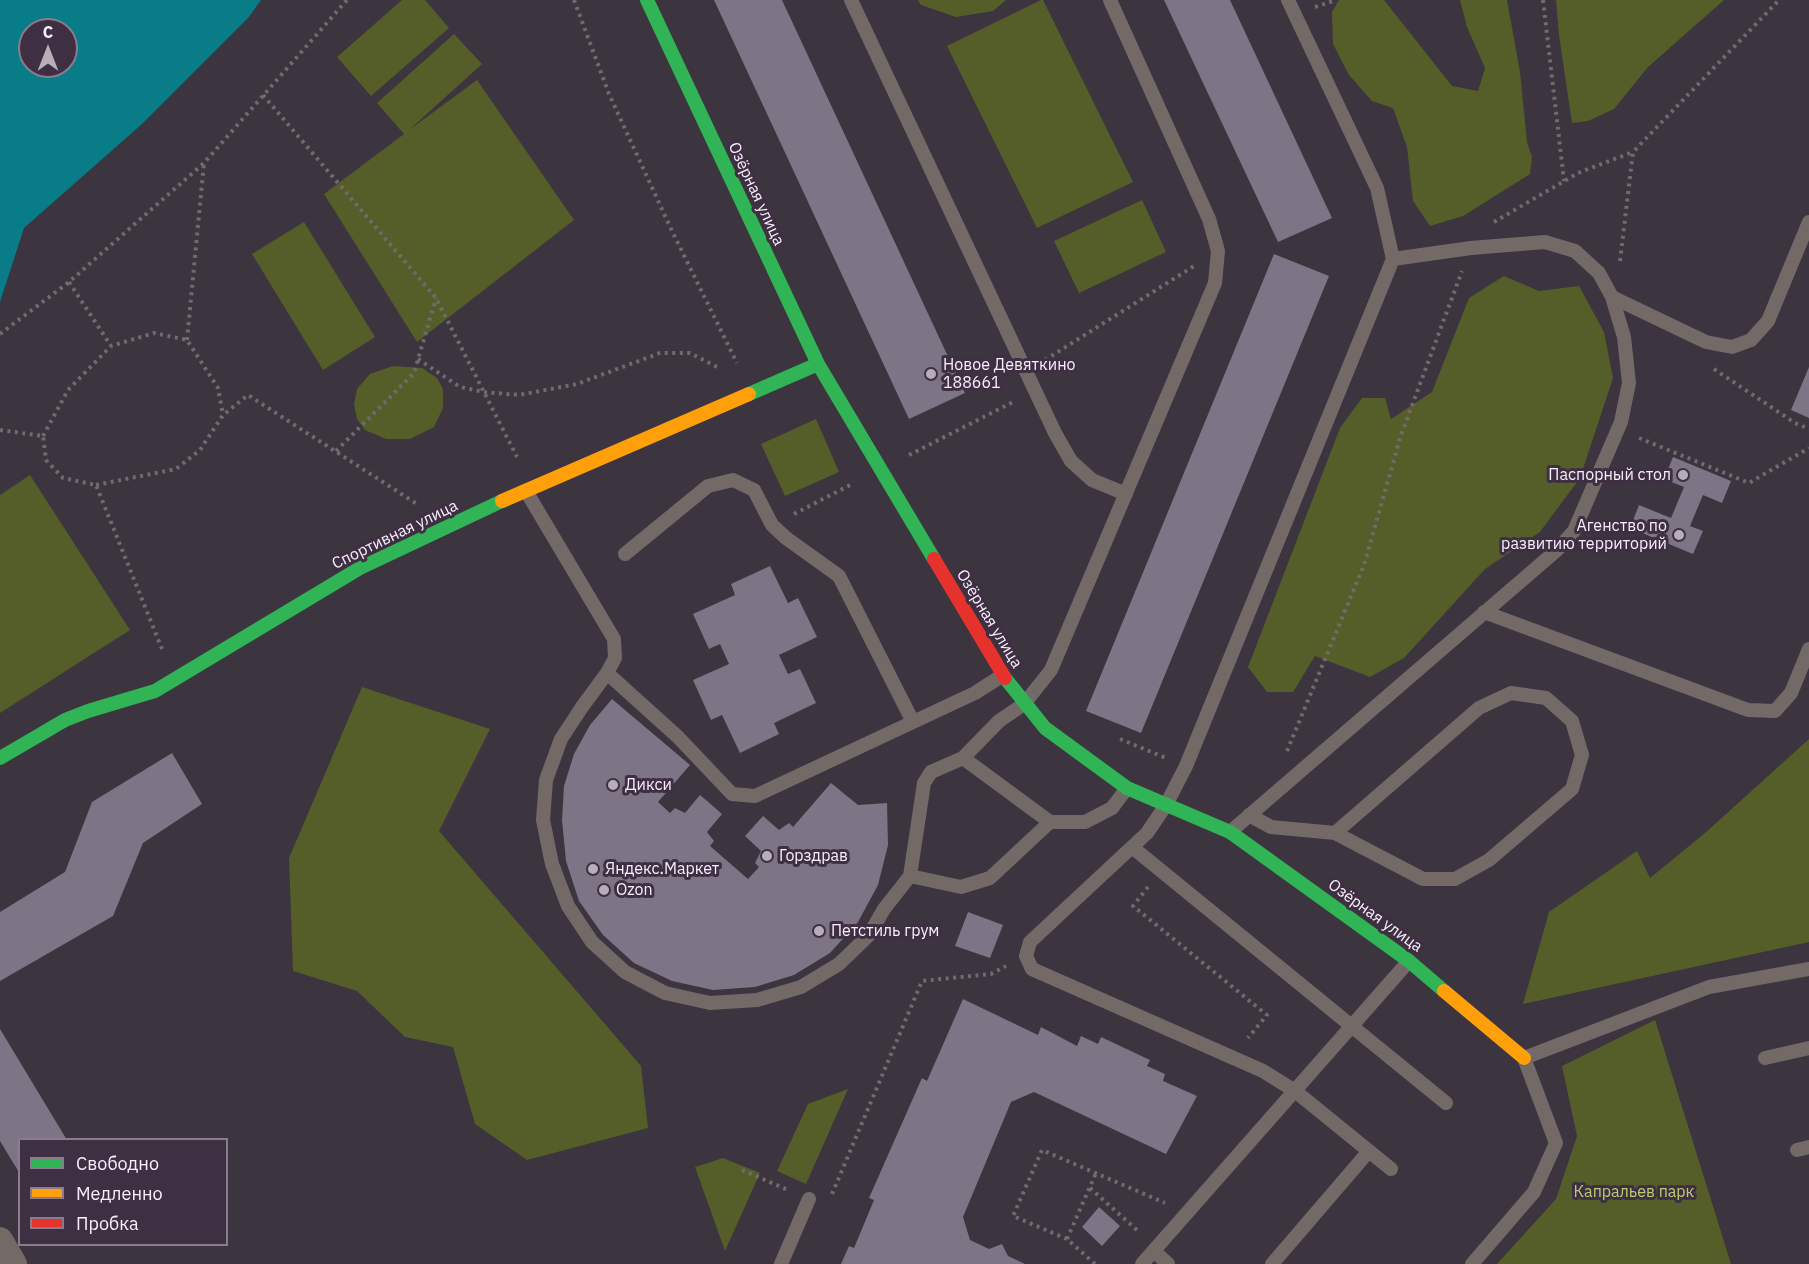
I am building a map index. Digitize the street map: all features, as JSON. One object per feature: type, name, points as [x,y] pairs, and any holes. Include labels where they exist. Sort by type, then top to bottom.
[{"type":"street","name":"Озёрная улица","points":[[647,0],[818,364],[1003,675],[1024,704],[1045,728],[1127,788],[1230,832],[1410,961],[1524,1058]]},
{"type":"street","name":"Спортивная улица","points":[[0,758],[65,720],[155,691],[360,568],[529,489],[818,364]]},
{"type":"street","points":[[0,1240],[14,1264]]},
{"type":"lane","points":[[851,0],[1055,433],[1071,461],[1092,480],[1126,494]]},
{"type":"lane","points":[[529,489],[614,639],[615,658],[561,739],[546,780],[543,820],[552,864],[568,906],[592,942],[625,972],[665,993],[710,1003],[757,1000],[801,987],[839,964],[869,935],[884,909],[910,876],[924,783],[931,772],[963,758],[999,721],[1024,704],[1051,670],[1215,283],[1218,251],[1209,219],[1110,0]]},
{"type":"lane","points":[[1288,0],[1377,188],[1393,259],[1186,766],[1166,805],[1147,833],[1030,942],[1026,956],[1032,969],[1263,1071],[1295,1090],[1391,1169]]},
{"type":"lane","points":[[1612,297],[1706,342],[1732,347],[1751,340],[1768,321],[1809,222]]},
{"type":"lane","points":[[1230,832],[1557,549],[1574,531],[1617,429],[1629,383],[1624,337],[1612,297],[1599,273],[1575,251],[1545,242],[1472,248],[1393,259]]},
{"type":"lane","points":[[625,554],[708,486],[733,480],[754,490],[772,525],[786,538],[839,576],[913,722]]},
{"type":"lane","points":[[1484,612],[1748,710],[1775,711],[1791,693],[1809,649]]},
{"type":"lane","points":[[607,673],[678,737],[732,794],[754,796],[975,693],[1003,675]]},
{"type":"lane","points":[[1249,815],[1271,827],[1335,833],[1424,879],[1455,879],[1489,860],[1572,789],[1582,755],[1572,721],[1546,698],[1511,693],[1479,708],[1335,833]]},
{"type":"lane","points":[[963,758],[1050,822],[1085,822],[1112,808],[1127,788]]},
{"type":"lane","points":[[910,876],[962,887],[990,878],[1050,822]]},
{"type":"lane","points":[[1132,848],[1446,1103]]},
{"type":"lane","points":[[1142,1264],[1410,961]]},
{"type":"lane","points":[[1472,1264],[1534,1191],[1556,1143],[1524,1058],[1708,987],[1809,969]]},
{"type":"lane","points":[[1765,1058],[1809,1048]]},
{"type":"lane","points":[[1272,1264],[1369,1151]]},
{"type":"lane","points":[[781,1264],[809,1199]]},
{"type":"lane","points":[[1155,1249],[1168,1264]]},
{"type":"path","points":[[0,334],[69,282],[204,163],[347,0]]},
{"type":"path","points":[[574,0],[609,93],[672,231],[752,393]]},
{"type":"path","points":[[1543,0],[1564,181]]},
{"type":"path","points":[[1284,758],[1365,565],[1401,435],[1480,230],[1578,173],[1633,152],[1779,0]]},
{"type":"path","points":[[263,95],[436,298],[484,392],[529,489]]},
{"type":"path","points":[[1612,297],[1618,276],[1633,152]]},
{"type":"path","points":[[204,163],[187,340],[218,388],[223,415]]},
{"type":"path","points":[[1027,371],[1218,251]]},
{"type":"path","points":[[69,282],[111,346]]},
{"type":"path","points":[[336,451],[414,373],[436,298]]},
{"type":"path","points":[[187,340],[154,333],[111,346],[68,390],[43,436],[46,460],[63,478],[96,485],[176,469],[200,450],[223,415],[248,395],[450,526]]},
{"type":"path","points":[[418,359],[460,387],[519,395],[577,384],[660,352],[690,353],[717,366],[752,393]]},
{"type":"path","points":[[1712,368],[1795,423],[1809,429]]},
{"type":"path","points":[[1617,429],[1749,483],[1809,448]]},
{"type":"path","points":[[0,430],[43,436]]},
{"type":"path","points":[[96,485],[174,679]]},
{"type":"path","points":[[1118,861],[1149,886],[1133,906],[1267,1015],[1232,1057]]},
{"type":"path","points":[[742,1170],[827,1206],[922,981],[990,974],[1026,956]]},
{"type":"path","points":[[1095,1264],[1067,1239],[1013,1216],[1042,1150],[1187,1213]]},
{"type":"path","points":[[1067,1239],[1096,1173]]},
{"type":"path","points":[[1090,1188],[1155,1249]]},
{"type":"green space","points":[[402,0],[425,0],[449,28],[371,96],[337,57]]},
{"type":"green space","points":[[918,0],[1006,0],[993,11],[956,17],[921,5]]},
{"type":"green space","points":[[1041,0],[1133,182],[1037,228],[947,46]]},
{"type":"green space","points":[[1339,0],[1384,0],[1452,86],[1478,91],[1485,68],[1467,27],[1460,0],[1507,0],[1520,72],[1527,142],[1532,157],[1530,174],[1463,216],[1430,226],[1413,201],[1407,147],[1393,108],[1372,101],[1349,75],[1333,44],[1332,12]]},
{"type":"green space","points":[[1556,0],[1724,0],[1648,67],[1614,109],[1588,121],[1572,123]]},
{"type":"green space","points":[[454,34],[482,64],[409,130],[477,80],[574,220],[417,342],[324,194],[404,134],[377,103]]},
{"type":"green space","points":[[1142,200],[1166,252],[1079,293],[1054,241]]},
{"type":"green space","points":[[304,222],[375,337],[323,370],[252,254]]},
{"type":"green space","points":[[1504,276],[1539,291],[1579,286],[1604,332],[1613,378],[1580,478],[1540,532],[1485,569],[1404,658],[1370,677],[1315,656],[1293,692],[1267,692],[1248,667],[1340,428],[1362,398],[1385,398],[1391,419],[1432,392],[1469,298]]},
{"type":"green space","points":[[393,366],[422,368],[437,378],[443,389],[443,408],[434,427],[410,439],[386,439],[365,430],[357,419],[354,405],[357,389],[370,374]]},
{"type":"green space","points":[[816,419],[839,472],[785,496],[761,444]]},
{"type":"green space","points":[[30,475],[130,630],[0,713],[0,495]]},
{"type":"green space","points":[[362,687],[490,729],[439,831],[641,1066],[648,1128],[527,1160],[475,1124],[453,1047],[405,1037],[357,991],[293,971],[289,858]]},
{"type":"green space","points":[[1809,739],[1809,942],[1523,1004],[1549,912],[1637,851],[1650,878],[1705,833]]},
{"type":"green space","name":"Капральев парк","points":[[1655,1020],[1731,1264],[1497,1264],[1556,1199],[1577,1136],[1562,1066]]},
{"type":"green space","points":[[848,1089],[806,1184],[777,1171],[808,1104]]},
{"type":"green space","points":[[723,1158],[760,1173],[725,1251],[695,1167]]},
{"type":"water","points":[[0,0],[261,0],[248,18],[142,124],[24,228],[0,302]]},
{"type":"building","points":[[714,0],[782,0],[965,393],[909,419]]},
{"type":"building","points":[[1164,0],[1230,0],[1332,218],[1278,242]]},
{"type":"building","points":[[1274,254],[1329,276],[1141,733],[1086,711]]},
{"type":"building","points":[[1809,367],[1809,418],[1791,410]]},
{"type":"building","points":[[1673,457],[1731,481],[1722,503],[1703,495],[1690,526],[1703,531],[1693,554],[1630,528],[1639,505],[1671,518],[1684,487],[1664,479]]},
{"type":"building","points":[[770,566],[788,603],[798,598],[817,637],[779,655],[788,674],[800,669],[816,703],[774,723],[779,734],[740,753],[722,715],[711,720],[693,680],[729,664],[720,644],[709,649],[693,614],[735,595],[731,584]]},
{"type":"building","points":[[612,699],[690,765],[658,802],[670,813],[675,808],[685,813],[700,795],[706,800],[722,814],[707,832],[714,841],[710,846],[748,879],[759,867],[755,863],[761,851],[745,836],[763,816],[779,830],[789,823],[793,827],[831,783],[858,805],[887,803],[888,845],[878,885],[858,922],[830,953],[794,975],[755,987],[713,990],[672,981],[634,963],[603,935],[579,901],[566,861],[562,820],[564,786],[574,754],[590,725]]},
{"type":"building","points":[[172,753],[202,804],[143,843],[113,916],[0,981],[0,912],[65,872],[92,802]]},
{"type":"building","points":[[968,912],[1003,925],[990,958],[955,946]]},
{"type":"building","points":[[963,999],[1038,1035],[1041,1027],[1077,1046],[1081,1036],[1098,1044],[1101,1037],[1150,1060],[1147,1066],[1165,1074],[1163,1081],[1197,1096],[1166,1154],[1034,1092],[1011,1102],[963,1217],[970,1240],[989,1249],[1002,1244],[1008,1256],[1025,1264],[841,1264],[849,1246],[854,1248],[874,1200],[869,1198],[922,1078],[927,1081]]},
{"type":"building","points":[[0,1029],[66,1138],[18,1138],[18,1171],[0,1141]]},
{"type":"building","points":[[1099,1207],[1120,1226],[1102,1246],[1082,1227]]},
{"type":"traffic: fast","points":[[647,0],[818,364],[934,559]]},
{"type":"traffic: fast","points":[[749,394],[818,364]]},
{"type":"traffic: fast","points":[[0,758],[65,720],[155,691],[360,568],[502,501]]},
{"type":"traffic: fast","points":[[1005,678],[1045,728],[1127,788],[1230,832],[1409,961],[1444,991]]},
{"type":"traffic: slow","points":[[502,501],[749,394]]},
{"type":"traffic: slow","points":[[1444,991],[1524,1058]]},
{"type":"traffic: jam","points":[[934,559],[1005,678]]},
{"type":"place","name":"Новое Девяткино 188661","points":[[931,374]]},
{"type":"place","name":"Паспорный стол","points":[[1683,475]]},
{"type":"place","name":"Агенство по развитию территорий","points":[[1679,535]]},
{"type":"place","name":"Дикси","points":[[613,785]]},
{"type":"place","name":"Горздрав","points":[[767,856]]},
{"type":"place","name":"Яндекс.Маркет","points":[[593,869]]},
{"type":"place","name":"Ozon","points":[[604,890]]},
{"type":"place","name":"Петстиль грум","points":[[819,931]]}]
